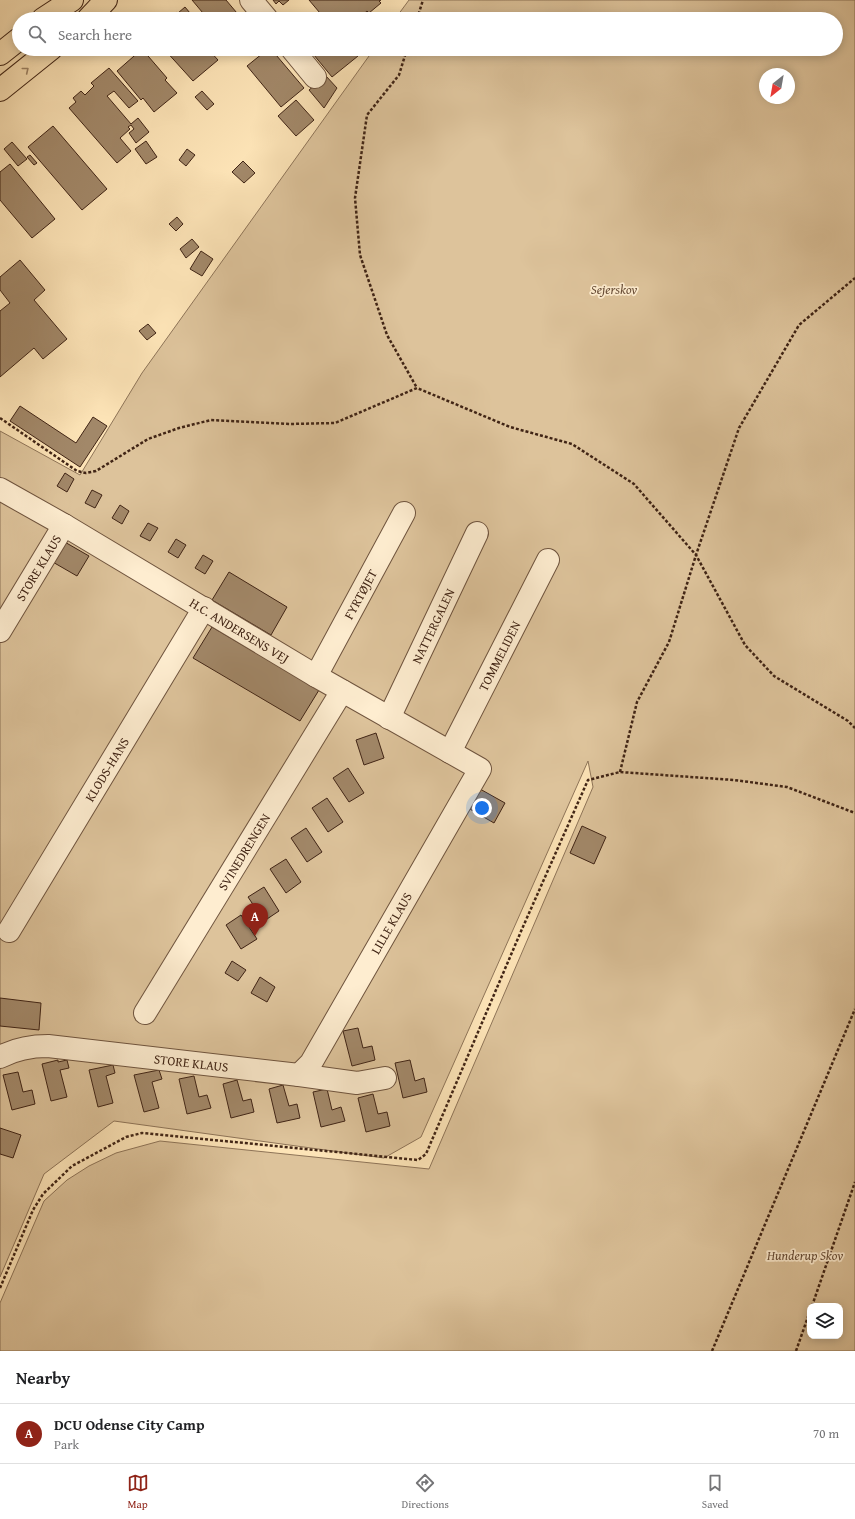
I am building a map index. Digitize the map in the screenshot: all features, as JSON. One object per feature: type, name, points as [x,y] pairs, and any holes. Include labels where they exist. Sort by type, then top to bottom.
[{"type":"main road","points":[[54,12],[72,0]]},
{"type":"main road","points":[[95,12],[106,0]]},
{"type":"main road","points":[[0,54],[12,44]]},
{"type":"main road","points":[[0,90],[42,56]]},
{"type":"lane","points":[[251,0],[261,12]]},
{"type":"lane","points":[[298,56],[315,77]]},
{"type":"lane","name":"H.C. ANDERSENS VEJ","points":[[0,489],[64,525],[316,676],[480,769]]},
{"type":"lane","name":"FYRTØJET","points":[[316,676],[404,513]]},
{"type":"lane","name":"STORE KLAUS","points":[[0,631],[64,525]]},
{"type":"lane","name":"NATTERGALEN","points":[[389,718],[477,534]]},
{"type":"lane","name":"TOMMELIDEN","points":[[450,752],[548,560]]},
{"type":"lane","name":"KLODS-HANS","points":[[9,931],[204,608]]},
{"type":"lane","name":"SVINEDRENGEN","points":[[145,1013],[342,691]]},
{"type":"lane","name":"LILLE KLAUS","points":[[299,1075],[311,1063],[480,769]]},
{"type":"lane","name":"STORE KLAUS","points":[[0,1057],[16,1050],[32,1046],[48,1046],[357,1083],[384,1078]]},
{"type":"path","points":[[419,12],[423,0]]},
{"type":"path","points":[[405,56],[399,75],[367,115],[355,198],[360,255],[387,335],[418,388],[510,427],[572,444],[634,484],[696,555],[745,645],[774,676],[848,721],[855,728]]},
{"type":"path","points":[[855,278],[799,325],[739,428],[696,555],[669,642],[637,702],[620,772],[734,780],[787,787],[855,813]]},
{"type":"path","points":[[0,418],[77,471],[86,474],[96,471],[148,439],[179,428],[211,420],[290,424],[335,423],[418,388]]},
{"type":"path","points":[[712,1351],[855,1009]]},
{"type":"path","points":[[813,1303],[855,1182]]},
{"type":"path","points":[[796,1351],[807,1320]]},
{"type":"green space","points":[[409,0],[855,0],[855,1351],[0,1351],[0,1303],[44,1201],[67,1180],[89,1166],[116,1153],[160,1141],[429,1169],[593,787],[588,761],[421,1137],[384,1158],[114,1121],[44,1174],[0,1277],[0,431],[80,475],[142,373],[369,56],[843,56],[843,12],[400,12]]},
{"type":"building","points":[[192,0],[226,0],[236,12],[202,12]]},
{"type":"building","points":[[273,0],[289,0],[283,5],[279,1],[276,4]]},
{"type":"building","points":[[309,0],[381,0],[379,1],[381,3],[370,12],[319,12]]},
{"type":"building","points":[[185,7],[189,12],[179,12]]},
{"type":"building","points":[[134,56],[148,56],[167,78],[165,80],[177,93],[154,112],[143,98],[141,100],[117,71]]},
{"type":"building","points":[[170,56],[214,56],[218,60],[193,81]]},
{"type":"building","points":[[259,56],[277,56],[304,88],[281,107],[247,66]]},
{"type":"building","points":[[315,56],[358,56],[332,77]]},
{"type":"building","points":[[109,68],[138,101],[129,108],[114,91],[107,96],[131,124],[138,118],[149,132],[136,143],[129,133],[134,129],[131,125],[128,127],[130,129],[120,138],[131,151],[117,163],[69,108],[76,102],[73,98],[81,91],[85,95],[94,86],[91,83]]},
{"type":"building","points":[[326,76],[337,88],[324,108],[309,90]]},
{"type":"building","points":[[202,91],[214,104],[207,110],[195,97]]},
{"type":"building","points":[[296,100],[314,120],[296,136],[278,116]]},
{"type":"building","points":[[53,126],[107,189],[82,210],[28,147]]},
{"type":"building","points":[[146,141],[157,157],[146,164],[135,149]]},
{"type":"building","points":[[12,142],[27,159],[18,166],[4,149]]},
{"type":"building","points":[[187,149],[195,155],[186,166],[179,160]]},
{"type":"building","points":[[30,155],[37,163],[34,165],[27,157]]},
{"type":"building","points":[[243,161],[255,173],[244,183],[232,172]]},
{"type":"building","points":[[10,164],[55,219],[32,238],[0,200],[0,172]]},
{"type":"building","points":[[177,217],[183,224],[176,231],[169,224]]},
{"type":"building","points":[[192,239],[199,247],[186,258],[180,249]]},
{"type":"building","points":[[201,251],[213,259],[202,276],[190,269]]},
{"type":"building","points":[[20,260],[45,290],[34,300],[67,339],[43,359],[34,348],[0,377],[0,311],[10,303],[0,290],[0,277]]},
{"type":"building","points":[[148,324],[156,333],[147,340],[139,331]]},
{"type":"building","points":[[20,406],[76,443],[93,417],[107,426],[80,467],[10,421]]},
{"type":"building","points":[[65,473],[74,479],[67,492],[57,486]]},
{"type":"building","points":[[92,490],[102,495],[95,508],[85,503]]},
{"type":"building","points":[[120,505],[129,511],[122,524],[112,518]]},
{"type":"building","points":[[148,523],[158,528],[150,541],[140,536]]},
{"type":"building","points":[[176,539],[186,545],[178,558],[168,552]]},
{"type":"building","points":[[63,541],[89,556],[77,576],[51,561]]},
{"type":"building","points":[[203,555],[213,561],[205,574],[195,568]]},
{"type":"building","points":[[229,572],[287,607],[271,635],[212,600]]},
{"type":"building","points":[[212,627],[319,690],[300,721],[193,658]]},
{"type":"building","points":[[376,733],[384,758],[364,765],[356,740]]},
{"type":"building","points":[[348,768],[364,793],[349,802],[333,778]]},
{"type":"building","points":[[480,789],[505,803],[494,823],[468,808]]},
{"type":"building","points":[[327,798],[343,822],[328,832],[312,808]]},
{"type":"building","points":[[582,826],[606,837],[594,864],[570,853]]},
{"type":"building","points":[[306,828],[322,852],[307,862],[291,838]]},
{"type":"building","points":[[286,859],[301,882],[286,893],[270,869]]},
{"type":"building","points":[[264,887],[279,911],[264,921],[248,897]]},
{"type":"building","points":[[241,915],[257,939],[241,949],[226,925]]},
{"type":"building","points":[[232,961],[246,970],[238,981],[225,973]]},
{"type":"building","points":[[260,977],[275,987],[267,1002],[251,993]]},
{"type":"building","points":[[0,998],[41,1003],[39,1030],[0,1026]]},
{"type":"building","points":[[358,1028],[363,1048],[372,1046],[375,1060],[352,1066],[343,1031]]},
{"type":"building","points":[[58,1060],[58,1062],[67,1060],[69,1068],[60,1070],[67,1097],[51,1101],[42,1064]]},
{"type":"building","points":[[410,1060],[415,1081],[424,1078],[427,1092],[403,1098],[395,1063]]},
{"type":"building","points":[[113,1065],[115,1073],[106,1076],[113,1103],[98,1107],[89,1070]]},
{"type":"building","points":[[159,1070],[162,1079],[152,1082],[159,1108],[144,1112],[134,1075]]},
{"type":"building","points":[[18,1072],[23,1092],[32,1090],[35,1104],[12,1110],[3,1075]]},
{"type":"building","points":[[194,1076],[199,1097],[207,1095],[211,1108],[187,1114],[179,1079]]},
{"type":"building","points":[[237,1080],[243,1101],[251,1099],[254,1112],[231,1118],[223,1084]]},
{"type":"building","points":[[283,1085],[289,1106],[297,1104],[300,1118],[277,1123],[269,1089]]},
{"type":"building","points":[[327,1089],[332,1110],[341,1107],[345,1121],[321,1127],[313,1092]]},
{"type":"building","points":[[373,1094],[378,1114],[387,1112],[390,1126],[366,1132],[358,1098]]},
{"type":"building","points":[[0,1128],[21,1135],[13,1158],[0,1154]]},
{"type":"place","name":"DCU Odense City Camp","points":[[255,936]]},
{"type":"park label","name":"Sejerskov","points":[[614,289]]},
{"type":"park label","name":"Hunderup Skov","points":[[805,1255]]}]
